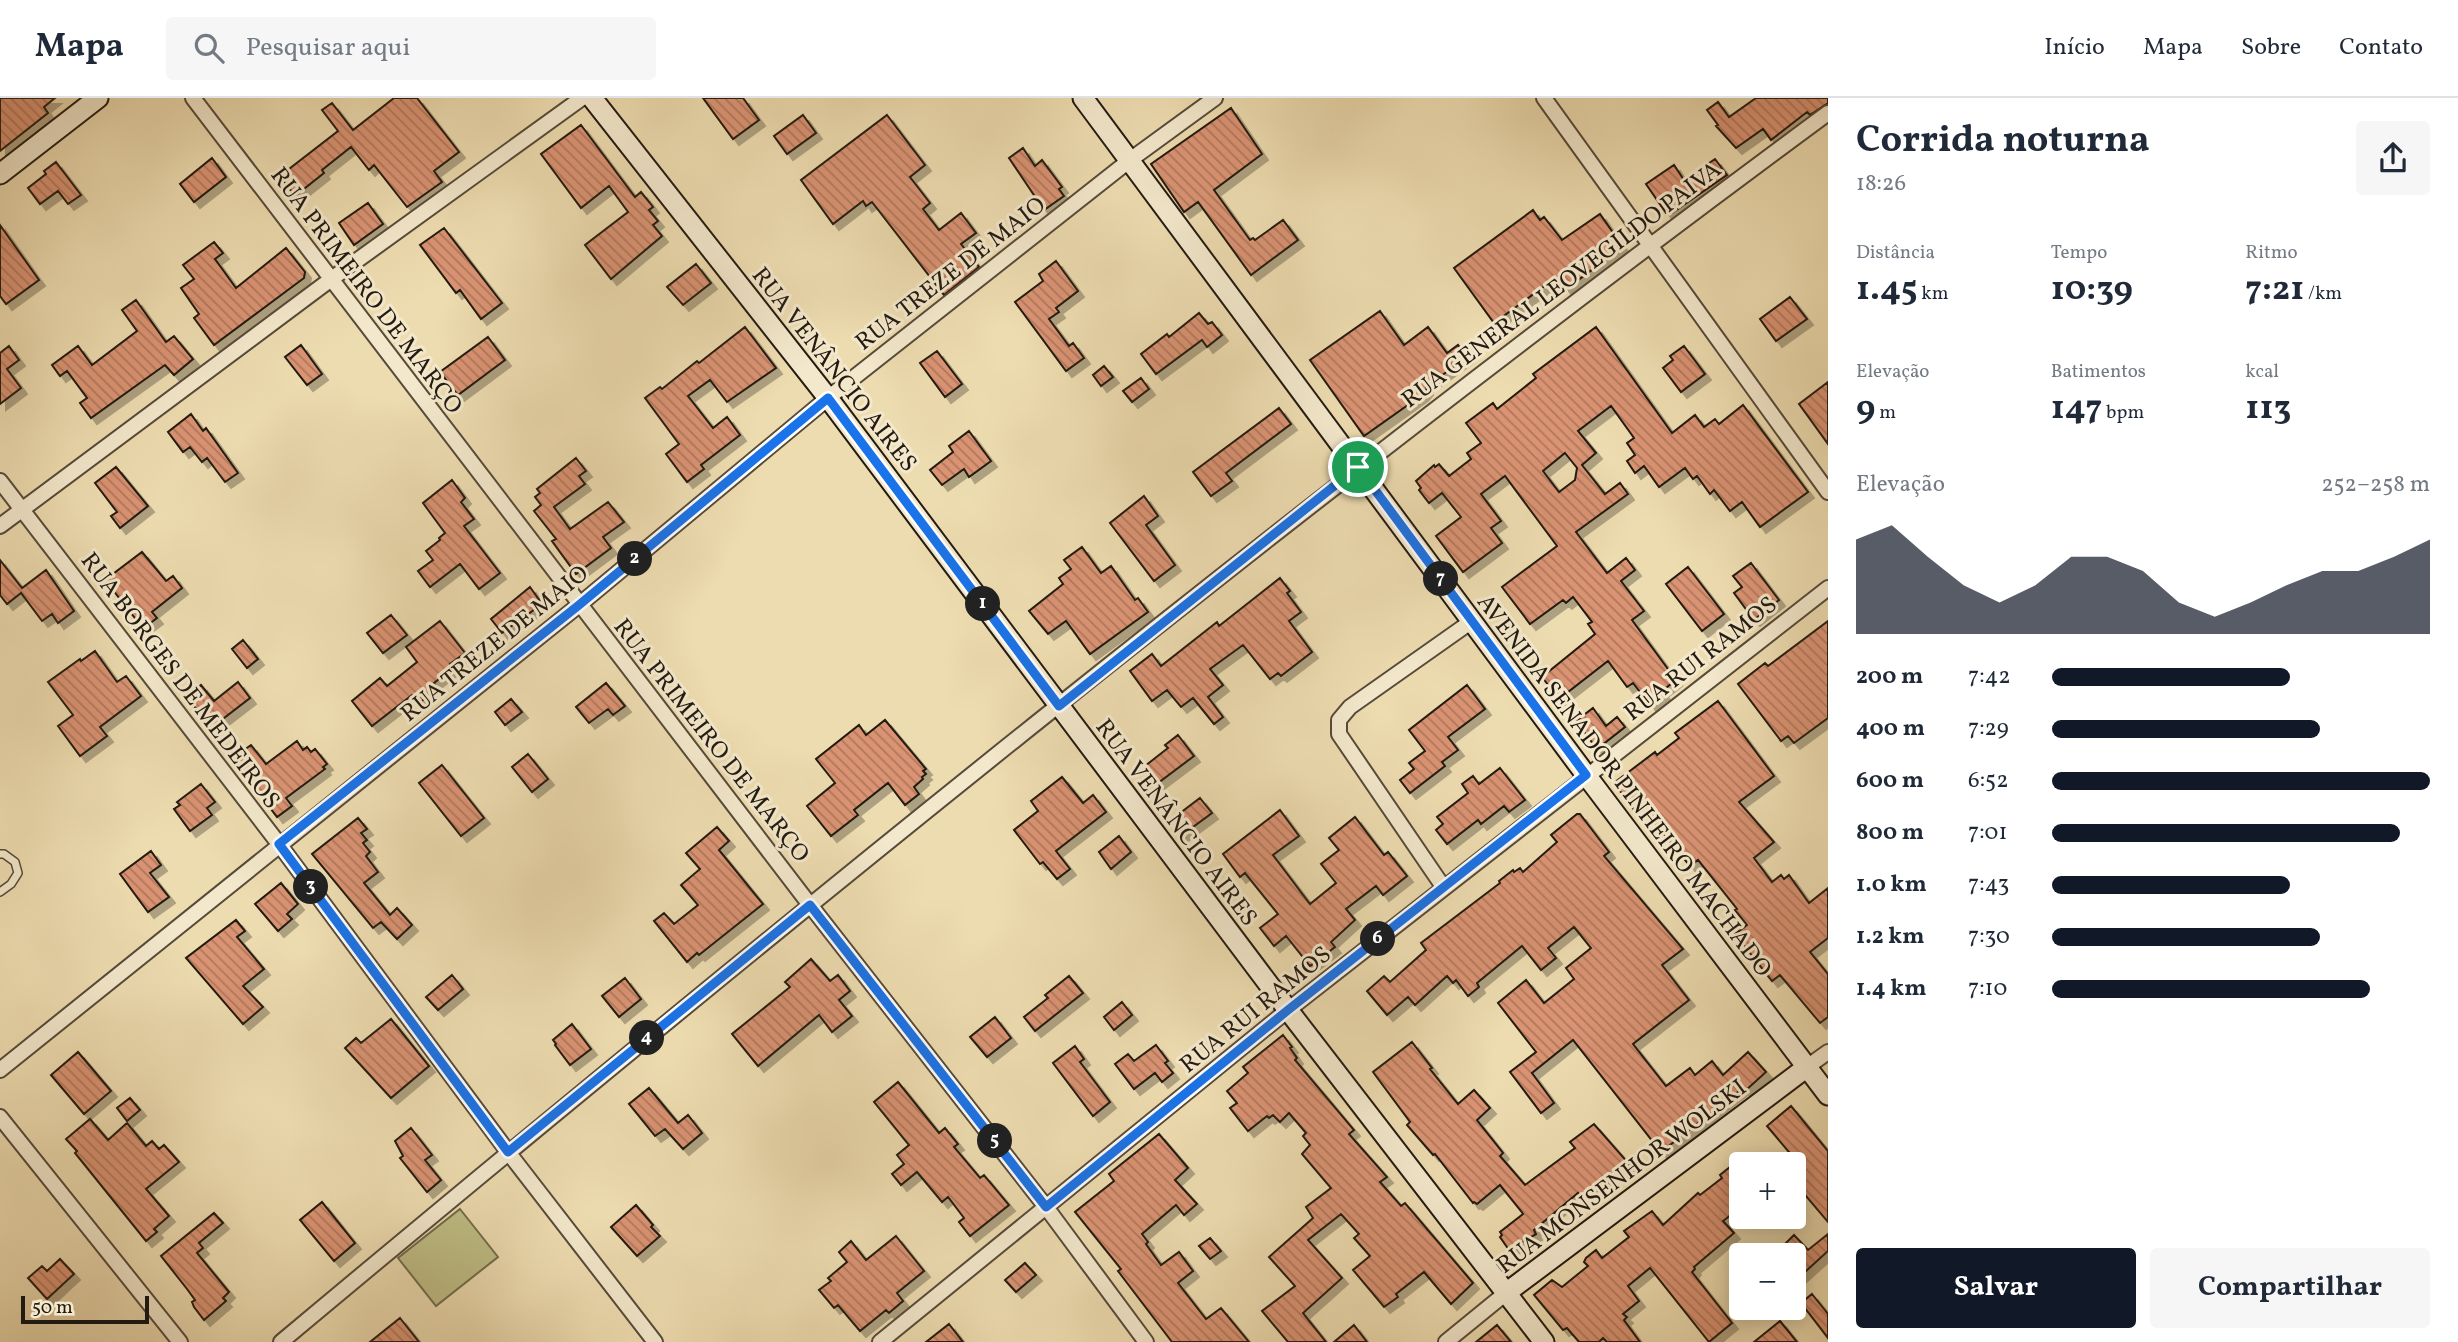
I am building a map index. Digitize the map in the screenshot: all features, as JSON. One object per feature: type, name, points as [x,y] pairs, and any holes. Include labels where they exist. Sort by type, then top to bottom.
[{"type":"main road","points":[[0,174],[98,98]]},
{"type":"main road","name":"RUA VENÂNCIO AIRES","points":[[592,98],[828,398],[1288,1010],[1544,1342]]},
{"type":"main road","name":"AVENIDA SENADOR PINHEIRO MACHADO","points":[[1083,98],[1586,775],[1828,1095]]},
{"type":"main road","name":"RUA MONSENHOR WOLSKI","points":[[1506,1293],[1807,1067]]},
{"type":"street","name":"RUA PRIMEIRO DE MARÇO","points":[[193,98],[579,605],[1046,1207],[1146,1342]]},
{"type":"street","points":[[0,526],[330,280],[582,98]]},
{"type":"street","name":"RUA TREZE DE MAIO","points":[[0,1070],[579,605],[828,398],[1130,160],[1215,98]]},
{"type":"street","points":[[1544,98],[1828,492]]},
{"type":"street","name":"RUA GENERAL LEOVEGILDO PAIVA","points":[[281,1342],[810,905],[1358,467],[1649,245],[1828,113]]},
{"type":"street","name":"RUA BORGES DE MEDEIROS","points":[[0,481],[279,844],[508,1152],[655,1342]]},
{"type":"street","name":"RUA RUI RAMOS","points":[[880,1342],[1288,1010],[1828,588]]},
{"type":"street","points":[[1444,888],[1339,734],[1339,720],[1350,707],[1472,621]]},
{"type":"street","name":"RUA MONSENHOR WOLSKI","points":[[1807,1067],[1828,1052]]},
{"type":"street","points":[[0,1117],[180,1342]]},
{"type":"street","name":"RUA MONSENHOR WOLSKI","points":[[1446,1342],[1506,1293]]},
{"type":"lane","points":[[0,854],[15,862],[18,873],[11,884],[0,892]]},
{"type":"shaded area","points":[[460,1209],[498,1257],[436,1306],[398,1258]]},
{"type":"building","points":[[0,98],[55,98],[44,107],[48,113],[0,151]]},
{"type":"building","points":[[394,98],[417,98],[459,152],[434,171],[442,182],[407,207],[374,165],[369,170],[351,147],[295,196],[280,176],[338,131],[322,110],[332,103],[353,130]]},
{"type":"building","points":[[703,98],[743,98],[759,120],[733,139]]},
{"type":"building","points":[[1756,98],[1828,98],[1828,103],[1810,115],[1807,112],[1771,140],[1763,129],[1736,148],[1716,126],[1718,125],[1707,110],[1718,102],[1729,117]]},
{"type":"building","points":[[1231,108],[1262,154],[1214,190],[1250,240],[1255,240],[1283,220],[1298,240],[1251,275],[1198,202],[1184,212],[1151,164]]},
{"type":"building","points":[[803,115],[816,133],[787,154],[774,136]]},
{"type":"building","points":[[887,115],[925,165],[910,177],[930,203],[923,209],[939,230],[961,213],[976,233],[961,244],[979,267],[944,295],[872,202],[866,206],[863,201],[833,224],[801,180]]},
{"type":"building","points":[[581,125],[635,197],[641,192],[653,207],[649,210],[658,221],[653,225],[662,236],[611,279],[585,245],[628,212],[609,186],[581,208],[541,154]]},
{"type":"building","points":[[1023,148],[1035,166],[1042,160],[1062,187],[1059,189],[1064,196],[1044,210],[1009,158]]},
{"type":"building","points":[[212,158],[226,177],[194,202],[180,184]]},
{"type":"building","points":[[1715,159],[1727,175],[1672,213],[1666,213],[1646,184],[1674,165],[1684,180]]},
{"type":"building","points":[[56,162],[81,195],[68,204],[58,191],[40,204],[28,188]]},
{"type":"building","points":[[368,203],[383,224],[354,245],[339,223]]},
{"type":"building","points":[[1533,210],[1540,220],[1544,217],[1562,240],[1600,214],[1623,247],[1566,289],[1557,277],[1494,323],[1454,268]]},
{"type":"building","points":[[0,225],[39,280],[6,304],[0,296]]},
{"type":"building","points":[[444,228],[502,303],[481,319],[460,290],[456,293],[420,245]]},
{"type":"building","points":[[214,242],[223,253],[215,259],[236,288],[286,248],[305,272],[304,278],[214,345],[194,318],[199,314],[181,288],[194,279],[183,265]]},
{"type":"building","points":[[1056,261],[1078,291],[1056,308],[1059,312],[1049,319],[1069,346],[1073,343],[1084,358],[1066,371],[1015,302],[1043,281],[1039,274]]},
{"type":"building","points":[[696,264],[711,283],[683,305],[667,287]]},
{"type":"building","points":[[1790,297],[1807,319],[1776,341],[1760,319]]},
{"type":"building","points":[[136,300],[166,342],[174,336],[193,359],[174,375],[165,365],[91,418],[80,403],[87,398],[67,371],[60,376],[52,365],[78,346],[92,365],[137,331],[122,310]]},
{"type":"building","points":[[1380,311],[1404,345],[1428,327],[1447,353],[1458,345],[1467,357],[1426,387],[1422,395],[1364,436],[1310,360]]},
{"type":"building","points":[[1199,313],[1208,324],[1212,322],[1222,335],[1207,347],[1202,340],[1156,374],[1141,354],[1167,334],[1169,337]]},
{"type":"building","points":[[745,327],[776,368],[727,402],[710,380],[688,396],[713,428],[727,417],[740,435],[701,465],[704,469],[687,482],[666,454],[679,444],[645,398],[660,387],[662,389],[697,361],[699,363]]},
{"type":"building","points":[[1596,327],[1672,433],[1695,415],[1704,427],[1715,419],[1719,424],[1743,405],[1808,492],[1760,527],[1742,502],[1730,511],[1714,490],[1710,494],[1697,476],[1693,479],[1685,468],[1659,487],[1644,466],[1635,473],[1627,461],[1635,455],[1627,443],[1634,438],[1611,406],[1578,431],[1596,453],[1582,465],[1605,494],[1620,483],[1628,494],[1576,532],[1607,573],[1626,558],[1635,570],[1621,581],[1644,611],[1632,620],[1676,680],[1662,691],[1665,695],[1651,706],[1633,683],[1627,687],[1608,661],[1559,699],[1542,677],[1595,634],[1588,624],[1592,622],[1573,597],[1566,603],[1563,600],[1530,624],[1502,587],[1557,546],[1505,476],[1481,494],[1501,521],[1491,528],[1502,543],[1463,572],[1436,536],[1461,517],[1442,493],[1429,503],[1419,490],[1421,488],[1416,481],[1434,465],[1435,467],[1439,464],[1449,476],[1471,459],[1467,453],[1481,443],[1466,423],[1493,403],[1497,409],[1536,378],[1533,374]],"holes":[[[1565,453],[1577,468],[1575,480],[1559,492],[1543,471]]]},
{"type":"building","points":[[488,337],[505,360],[458,395],[440,372]]},
{"type":"building","points":[[301,345],[322,374],[307,385],[285,357]]},
{"type":"building","points":[[9,346],[19,360],[7,369],[21,388],[0,404],[0,353]]},
{"type":"building","points":[[1684,346],[1705,374],[1681,392],[1663,368],[1673,360],[1670,356]]},
{"type":"building","points":[[937,351],[962,384],[945,397],[920,363]]},
{"type":"building","points":[[1104,366],[1113,377],[1101,386],[1093,375]]},
{"type":"building","points":[[1141,378],[1149,389],[1132,402],[1123,391]]},
{"type":"building","points":[[1828,382],[1828,444],[1799,404]]},
{"type":"building","points":[[1279,408],[1291,424],[1226,473],[1232,481],[1211,496],[1193,472]]},
{"type":"building","points":[[191,414],[203,431],[206,428],[238,473],[225,482],[207,458],[202,462],[190,447],[183,452],[168,432]]},
{"type":"building","points":[[969,431],[991,461],[969,477],[964,469],[942,485],[930,470],[953,452],[949,446]]},
{"type":"building","points":[[576,458],[586,471],[579,476],[585,484],[554,507],[570,529],[608,502],[624,522],[603,537],[611,548],[576,574],[552,541],[556,539],[534,511],[541,505],[535,497],[540,493],[537,489]]},
{"type":"building","points":[[116,467],[148,506],[120,528],[111,516],[117,512],[95,483]]},
{"type":"building","points":[[452,480],[465,498],[461,502],[474,519],[464,526],[500,573],[479,589],[460,564],[430,587],[418,571],[433,560],[426,551],[445,533],[423,503]]},
{"type":"building","points":[[1144,496],[1158,516],[1146,525],[1175,565],[1154,581],[1110,523]]},
{"type":"building","points":[[1082,547],[1101,573],[1111,566],[1135,600],[1138,598],[1148,612],[1090,654],[1066,621],[1048,634],[1029,611],[1063,584],[1059,578],[1071,569],[1064,560]]},
{"type":"building","points":[[142,552],[166,581],[173,576],[182,588],[152,612],[157,618],[145,627],[105,580]]},
{"type":"building","points":[[0,560],[22,588],[46,570],[74,611],[58,623],[52,614],[42,621],[21,593],[7,604],[0,595]]},
{"type":"building","points":[[1751,563],[1779,600],[1754,620],[1734,593],[1742,587],[1733,576]]},
{"type":"building","points":[[1688,567],[1724,614],[1702,631],[1666,584]]},
{"type":"building","points":[[1280,578],[1301,612],[1289,621],[1312,652],[1281,676],[1278,673],[1270,679],[1243,645],[1210,669],[1223,685],[1208,697],[1223,717],[1214,724],[1193,698],[1181,707],[1167,690],[1152,701],[1130,671],[1152,654],[1161,666],[1217,622],[1219,626]]},
{"type":"building","points":[[530,587],[542,604],[502,633],[491,619]]},
{"type":"building","points":[[391,615],[407,635],[383,653],[367,633]]},
{"type":"building","points":[[440,621],[465,653],[450,664],[453,668],[434,683],[437,688],[422,701],[412,695],[372,726],[352,701],[380,678],[387,686],[417,662],[406,647]]},
{"type":"building","points":[[1828,621],[1828,718],[1794,743],[1788,736],[1781,741],[1738,684],[1765,663],[1768,666]]},
{"type":"building","points":[[243,640],[258,659],[247,668],[232,649]]},
{"type":"building","points":[[95,651],[117,682],[126,676],[141,696],[100,727],[107,736],[80,756],[58,726],[73,715],[48,682]]},
{"type":"building","points":[[238,682],[250,698],[211,728],[187,697],[201,685],[214,701]]},
{"type":"building","points":[[606,683],[625,706],[613,715],[608,709],[589,723],[576,707]]},
{"type":"building","points":[[1467,685],[1485,709],[1448,737],[1458,750],[1442,762],[1445,766],[1410,793],[1400,780],[1414,769],[1409,763],[1425,751],[1409,730]]},
{"type":"building","points":[[511,699],[522,712],[505,725],[495,712]]},
{"type":"building","points":[[1718,701],[1774,776],[1739,802],[1774,842],[1754,858],[1772,882],[1781,875],[1784,879],[1789,875],[1809,903],[1828,888],[1828,938],[1810,952],[1828,974],[1828,1017],[1820,1023],[1780,975],[1772,981],[1735,934],[1747,925],[1698,860],[1690,866],[1641,806],[1635,811],[1614,783],[1655,752],[1657,755],[1679,738],[1675,733]]},
{"type":"building","points":[[1593,708],[1606,726],[1617,717],[1625,727],[1597,749],[1576,721]]},
{"type":"building","points":[[885,720],[926,769],[923,771],[926,774],[923,779],[914,787],[919,794],[905,805],[888,783],[854,810],[858,815],[831,836],[807,806],[835,783],[816,759],[859,725],[866,735]]},
{"type":"building","points":[[1178,735],[1194,756],[1158,783],[1145,766],[1168,748],[1165,745]]},
{"type":"building","points":[[297,741],[303,750],[307,747],[311,752],[315,749],[327,764],[323,767],[325,769],[286,798],[292,806],[277,817],[233,758],[251,745],[266,764]]},
{"type":"building","points":[[528,754],[548,779],[532,792],[512,767]]},
{"type":"building","points":[[442,765],[484,818],[461,836],[419,783]]},
{"type":"building","points":[[1500,768],[1525,800],[1509,812],[1504,806],[1481,824],[1478,820],[1447,844],[1436,830],[1443,824],[1437,817],[1468,793],[1462,784],[1473,776],[1479,784]]},
{"type":"building","points":[[1062,777],[1083,803],[1093,795],[1106,812],[1056,851],[1070,869],[1057,879],[1043,862],[1040,864],[1014,830],[1038,811],[1031,801]]},
{"type":"building","points":[[201,784],[215,802],[207,808],[212,815],[190,831],[174,809],[180,805],[177,802]]},
{"type":"building","points":[[1200,798],[1212,813],[1182,835],[1171,820]]},
{"type":"building","points":[[1280,810],[1299,836],[1273,855],[1310,904],[1336,883],[1321,864],[1339,850],[1329,838],[1355,817],[1384,855],[1388,852],[1407,876],[1383,895],[1376,886],[1346,909],[1355,920],[1331,942],[1335,947],[1310,966],[1286,936],[1274,946],[1260,928],[1278,914],[1245,873],[1240,877],[1223,854]]},
{"type":"building","points":[[1580,814],[1609,852],[1604,856],[1683,949],[1662,965],[1689,1000],[1633,1044],[1666,1086],[1690,1068],[1695,1075],[1712,1061],[1723,1075],[1748,1052],[1766,1072],[1745,1091],[1743,1088],[1661,1152],[1573,1040],[1532,1073],[1554,1103],[1541,1113],[1510,1072],[1536,1052],[1498,1003],[1526,980],[1544,1003],[1574,979],[1566,968],[1591,948],[1574,927],[1548,948],[1556,958],[1541,970],[1522,946],[1477,983],[1479,987],[1468,996],[1456,980],[1453,983],[1447,976],[1415,1005],[1408,997],[1387,1015],[1367,991],[1384,976],[1390,982],[1426,950],[1421,943],[1500,883],[1499,881],[1513,870],[1514,872],[1520,868],[1523,872],[1557,842],[1551,835]]},
{"type":"building","points":[[358,818],[367,829],[361,833],[367,840],[363,843],[370,852],[366,856],[378,872],[364,883],[390,915],[397,908],[412,925],[397,939],[381,922],[373,928],[312,854]]},
{"type":"building","points":[[717,827],[729,841],[719,850],[763,904],[687,962],[654,921],[664,913],[674,924],[698,905],[681,885],[700,869],[686,853]]},
{"type":"building","points":[[1119,836],[1131,852],[1111,869],[1099,852]]},
{"type":"building","points":[[151,851],[161,865],[150,873],[169,897],[148,912],[120,874]]},
{"type":"building","points":[[281,883],[298,904],[287,914],[292,919],[278,931],[255,904]]},
{"type":"building","points":[[236,920],[245,931],[237,937],[264,969],[243,986],[263,1007],[243,1024],[186,958]]},
{"type":"building","points":[[811,959],[830,981],[838,975],[850,991],[839,1000],[852,1016],[832,1032],[819,1015],[758,1066],[732,1034],[790,987],[785,982]]},
{"type":"building","points":[[452,975],[463,989],[438,1010],[426,997]]},
{"type":"building","points":[[1069,976],[1083,993],[1035,1031],[1024,1017],[1048,998],[1045,995]]},
{"type":"building","points":[[625,978],[641,999],[619,1017],[602,996]]},
{"type":"building","points":[[1122,1002],[1132,1015],[1114,1030],[1104,1017]]},
{"type":"building","points":[[995,1017],[1011,1038],[987,1057],[970,1037]]},
{"type":"building","points":[[391,1019],[429,1066],[391,1098],[345,1048],[356,1038],[361,1043]]},
{"type":"building","points":[[572,1024],[591,1049],[570,1065],[553,1040]]},
{"type":"building","points":[[1283,1035],[1292,1047],[1290,1048],[1297,1058],[1295,1060],[1354,1130],[1349,1134],[1387,1177],[1380,1182],[1401,1206],[1405,1203],[1473,1283],[1451,1304],[1424,1272],[1384,1307],[1353,1270],[1370,1256],[1354,1238],[1359,1234],[1341,1214],[1308,1240],[1342,1278],[1303,1313],[1326,1342],[1288,1342],[1262,1311],[1295,1286],[1269,1257],[1313,1218],[1306,1207],[1331,1188],[1302,1154],[1310,1145],[1303,1136],[1306,1133],[1289,1113],[1280,1122],[1273,1115],[1269,1118],[1267,1116],[1248,1131],[1230,1108],[1237,1103],[1227,1091],[1248,1073],[1243,1067]]},
{"type":"building","points":[[1412,1042],[1458,1104],[1474,1090],[1490,1108],[1477,1120],[1503,1153],[1500,1156],[1525,1185],[1575,1148],[1570,1142],[1594,1124],[1630,1165],[1585,1201],[1578,1193],[1534,1230],[1536,1234],[1509,1250],[1500,1237],[1500,1232],[1523,1214],[1521,1211],[1500,1185],[1477,1204],[1473,1203],[1435,1154],[1433,1155],[1407,1125],[1410,1122],[1373,1072]]},
{"type":"building","points":[[1156,1045],[1173,1073],[1162,1082],[1155,1073],[1134,1089],[1115,1064],[1128,1054],[1134,1061]]},
{"type":"building","points":[[1075,1046],[1084,1059],[1080,1062],[1110,1102],[1093,1116],[1053,1063]]},
{"type":"building","points":[[78,1052],[111,1091],[84,1114],[51,1075]]},
{"type":"building","points":[[898,1082],[939,1133],[945,1128],[958,1144],[954,1147],[980,1178],[984,1175],[1009,1205],[970,1236],[959,1222],[964,1218],[948,1197],[942,1202],[917,1172],[901,1185],[892,1174],[904,1164],[897,1155],[909,1145],[874,1102]]},
{"type":"building","points":[[649,1088],[678,1123],[688,1115],[702,1133],[683,1149],[665,1129],[655,1136],[629,1104]]},
{"type":"building","points":[[130,1098],[140,1110],[127,1121],[117,1108]]},
{"type":"building","points":[[1791,1106],[1828,1151],[1828,1222],[1806,1196],[1806,1152],[1789,1152],[1767,1126]]},
{"type":"building","points":[[90,1119],[108,1140],[127,1123],[146,1146],[152,1141],[159,1149],[164,1145],[179,1162],[146,1189],[169,1216],[154,1229],[157,1232],[146,1241],[66,1139]]},
{"type":"building","points":[[411,1128],[432,1155],[425,1160],[441,1180],[427,1192],[400,1158],[403,1156],[395,1141]]},
{"type":"building","points":[[1159,1134],[1188,1168],[1175,1180],[1197,1204],[1184,1215],[1176,1205],[1142,1234],[1148,1242],[1146,1244],[1161,1265],[1179,1252],[1193,1271],[1178,1283],[1206,1319],[1221,1308],[1249,1342],[1172,1342],[1118,1271],[1121,1269],[1075,1212],[1114,1181],[1109,1174]]},
{"type":"building","points":[[1729,1168],[1729,1216],[1723,1221],[1734,1233],[1694,1267],[1692,1272],[1732,1323],[1709,1342],[1650,1268],[1628,1286],[1639,1301],[1623,1314],[1627,1317],[1624,1320],[1640,1342],[1607,1342],[1603,1338],[1599,1342],[1579,1342],[1567,1328],[1563,1330],[1534,1295],[1552,1280],[1562,1287],[1588,1266],[1584,1262],[1586,1258],[1596,1250],[1602,1258],[1629,1237],[1624,1231],[1652,1211],[1663,1225],[1698,1193],[1700,1195],[1722,1178],[1720,1175]]},
{"type":"building","points":[[322,1202],[355,1243],[334,1261],[300,1220]]},
{"type":"building","points":[[636,1205],[660,1236],[637,1256],[611,1227]]},
{"type":"building","points":[[214,1213],[223,1223],[199,1243],[203,1248],[197,1253],[229,1292],[223,1298],[226,1301],[204,1320],[194,1307],[192,1302],[195,1300],[161,1256]]},
{"type":"building","points":[[1828,1234],[1828,1251],[1806,1271],[1806,1248],[1808,1250]]},
{"type":"building","points":[[1794,1235],[1801,1243],[1786,1243]]},
{"type":"building","points":[[896,1236],[924,1271],[897,1293],[903,1301],[889,1313],[886,1310],[860,1331],[838,1305],[834,1308],[819,1290],[831,1281],[828,1278],[847,1262],[839,1252],[851,1241],[866,1260]]},
{"type":"building","points":[[1210,1238],[1221,1251],[1210,1259],[1199,1246]]},
{"type":"building","points":[[60,1259],[74,1274],[47,1299],[28,1278],[42,1266],[47,1271]]},
{"type":"building","points":[[1025,1263],[1036,1275],[1016,1292],[1005,1280]]},
{"type":"building","points":[[1812,1294],[1828,1314],[1828,1338],[1806,1309],[1806,1299]]},
{"type":"building","points":[[400,1318],[419,1342],[370,1342]]},
{"type":"building","points":[[1780,1321],[1797,1342],[1754,1342]]},
{"type":"building","points":[[949,1324],[963,1342],[926,1342]]},
{"type":"building","points":[[1354,1325],[1367,1342],[1334,1342]]},
{"type":"building","points":[[1497,1325],[1511,1342],[1476,1342]]},
{"type":"route","points":[[828,398],[1059,706],[1358,467],[1586,775],[1288,1010],[1046,1207],[810,905],[508,1152],[279,844],[579,605],[828,398]]}]
